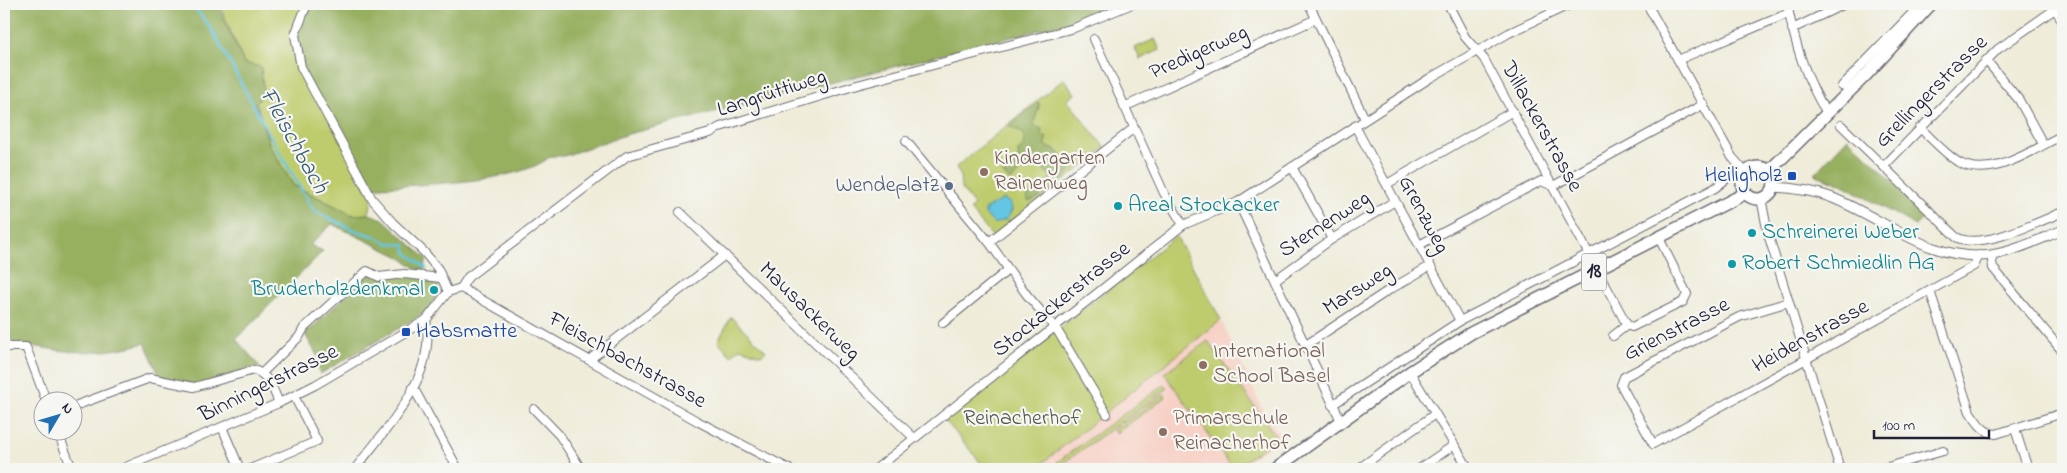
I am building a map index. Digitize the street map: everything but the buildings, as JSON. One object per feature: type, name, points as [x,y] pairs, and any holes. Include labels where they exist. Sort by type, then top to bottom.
[{"type":"main road","points":[[1769,171],[1931,4]]},
{"type":"main road","points":[[1757,167],[1769,171],[1774,178],[1774,187],[1770,194],[1761,198],[1752,197],[1746,193],[1742,184],[1743,170],[1757,167]]},
{"type":"main road","name":"18","points":[[1278,468],[1410,372],[1471,332],[1746,193]]},
{"type":"street","points":[[307,4],[295,35],[301,67],[372,199],[438,269],[448,292]]},
{"type":"street","name":"Langrüttiweg","points":[[461,288],[468,277],[627,156],[710,133],[726,125],[858,85],[1074,28],[1132,4]]},
{"type":"street","points":[[1309,4],[1365,119]]},
{"type":"street","name":"Dillackerstrasse","points":[[1448,4],[1465,37],[1484,59],[1627,325]]},
{"type":"street","name":"Stockackerstrasse","points":[[876,469],[1183,225],[1238,202],[1365,119],[1477,51],[1571,4]]},
{"type":"street","points":[[1332,405],[1460,321],[1715,188],[1743,170],[1732,157],[1647,4]]},
{"type":"street","points":[[1787,4],[1792,29],[1812,89],[1827,113]]},
{"type":"street","points":[[1792,29],[1845,4]]},
{"type":"street","points":[[1842,86],[1921,4]]},
{"type":"street","points":[[2054,6],[2063,22]]},
{"type":"street","name":"Grellingerstrasse","points":[[1884,166],[1986,60],[2054,6]]},
{"type":"street","points":[[1678,60],[1789,14]]},
{"type":"street","name":"Predigerweg","points":[[1124,107],[1316,19]]},
{"type":"street","points":[[1094,39],[1164,194],[1183,225]]},
{"type":"street","points":[[1986,60],[2019,100],[2043,144]]},
{"type":"street","points":[[1419,245],[1540,181],[1553,186],[1704,104]]},
{"type":"street","points":[[1387,184],[1513,112]]},
{"type":"street","points":[[1841,125],[1956,237],[1964,242],[1995,237],[2063,212]]},
{"type":"street","name":"Grenzweg","points":[[1355,126],[1460,321]]},
{"type":"street","points":[[988,242],[1134,128]]},
{"type":"street","points":[[1920,128],[1958,162],[1972,167],[1988,168],[2004,164],[2063,135]]},
{"type":"street","points":[[906,141],[1054,327],[1107,414]]},
{"type":"street","points":[[1292,167],[1332,239]]},
{"type":"street","points":[[1774,187],[1820,193],[1928,246],[1956,254],[1992,255],[2063,230]]},
{"type":"street","points":[[1761,198],[1768,234],[1840,469]]},
{"type":"street","name":"Sternenweg","points":[[1275,280],[1332,239],[1396,201]]},
{"type":"street","points":[[1238,202],[1341,422]]},
{"type":"street","name":"Mausackerweg","points":[[680,212],[914,438]]},
{"type":"street","points":[[1613,336],[1627,325],[1632,327],[1683,302],[1686,294],[1659,238]]},
{"type":"street","points":[[588,360],[725,255]]},
{"type":"street","name":"Heidenstrasse","points":[[1653,444],[1974,266],[1980,255]]},
{"type":"street","points":[[1992,255],[1993,268],[2063,352]]},
{"type":"street","name":"Marsweg","points":[[1306,345],[1389,290],[1430,266]]},
{"type":"street","points":[[943,323],[1008,270]]},
{"type":"street","points":[[262,373],[299,337],[304,328],[367,271],[380,277],[404,274],[441,278]]},
{"type":"street","points":[[355,469],[399,411],[413,387],[426,358],[430,338],[426,320],[448,292],[461,288]]},
{"type":"street","name":"Fleischbachstrasse","points":[[461,288],[588,360],[789,469]]},
{"type":"street","points":[[1930,290],[1970,412],[1979,425],[1988,433],[1996,434],[2063,413]]},
{"type":"street","name":"Grienstrasse","points":[[1653,444],[1621,385],[1624,377],[1739,316],[1789,302]]},
{"type":"street","name":"Binningerstrasse","points":[[122,469],[294,396],[426,320]]},
{"type":"street","points":[[4,347],[26,347],[42,390]]},
{"type":"street","points":[[82,403],[150,378],[194,388],[254,370],[262,373],[268,380],[279,403]]},
{"type":"street","points":[[1410,372],[1469,469]]},
{"type":"street","points":[[413,387],[458,469]]},
{"type":"street","points":[[250,469],[317,441],[294,396]]},
{"type":"street","points":[[534,409],[560,436],[581,469]]},
{"type":"street","points":[[1358,469],[1435,414]]},
{"type":"street","points":[[222,427],[240,469]]},
{"type":"street","points":[[2015,429],[2028,469]]},
{"type":"street","points":[[61,440],[72,469]]},
{"type":"street","points":[[1419,469],[1454,445]]},
{"type":"street","points":[[1882,469],[1943,451]]},
{"type":"shaded area","name":"International School Basel","points":[[1221,320],[1263,411],[1283,438],[1235,469],[1035,469]]},
{"type":"green space","points":[[4,4],[217,4],[244,63],[261,67],[264,94],[255,103],[270,146],[293,185],[353,215],[369,214],[383,219],[427,259],[423,273],[400,257],[332,224],[310,245],[323,251],[236,339],[260,367],[251,368],[199,385],[191,385],[160,377],[145,343],[110,350],[79,352],[48,349],[14,342],[4,343]]},
{"type":"green space","points":[[219,4],[307,4],[372,199],[369,214],[353,215],[293,185],[270,146],[244,63]]},
{"type":"green space","points":[[307,4],[1120,4],[1087,18],[628,134],[564,156],[551,156],[536,166],[515,173],[491,178],[436,184],[366,188],[301,67],[295,35]]},
{"type":"green space","points":[[1155,39],[1160,50],[1140,59],[1135,48]]},
{"type":"green space","points":[[1064,79],[1075,94],[1067,100],[1105,148],[993,237],[970,210],[974,205],[961,188],[960,174],[956,167]]},
{"type":"green space","points":[[1039,102],[1033,125],[1042,129],[1041,135],[1046,136],[1046,146],[1059,152],[1063,158],[1068,158],[1067,161],[1073,166],[1054,187],[1029,202],[1026,197],[1052,178],[1037,162],[1037,158],[1010,181],[1002,172],[1007,163],[1015,162],[1019,156],[1017,152],[1025,145],[1023,134],[1009,126]]},
{"type":"green space","points":[[1848,138],[1927,213],[1916,226],[1843,185],[1814,174]]},
{"type":"green space","name":"Reinacherhof","points":[[1176,236],[1221,320],[1035,469],[986,469],[944,419]]},
{"type":"green space","points":[[370,274],[427,277],[439,283],[432,304],[423,314],[320,374],[315,362],[319,359],[305,334]]},
{"type":"green space","points":[[731,317],[766,351],[761,355],[740,348],[731,356],[718,341]]},
{"type":"green space","points":[[1208,341],[1277,438],[1233,469],[1164,373]]},
{"type":"green space","points":[[1164,385],[1167,389],[1059,466],[1057,462]]},
{"type":"green space","points":[[1164,394],[1166,397],[1116,433],[1113,430]]},
{"type":"water","points":[[1004,199],[1011,204],[1012,210],[1007,219],[994,224],[985,214],[985,209]]},
{"type":"waterway","name":"Fleischbach","points":[[192,4],[212,30],[279,152],[314,211],[387,243],[405,245],[406,252],[426,268]]},
{"type":"place","name":"Kindergarten Rainenweg","points":[[984,172]]},
{"type":"place","name":"Heiligholz","points":[[1792,176]]},
{"type":"place","name":"Wendeplatz","points":[[949,186]]},
{"type":"place","name":"Areal Stockacker","points":[[1118,206]]},
{"type":"place","name":"Schreinerei Weber","points":[[1752,233]]},
{"type":"place","name":"Robert Schmiedlin AG","points":[[1732,264]]},
{"type":"place","name":"Bruderholzdenkmal","points":[[434,290]]},
{"type":"place","name":"Habsmatte","points":[[406,332]]},
{"type":"place","name":"International School Basel","points":[[1203,365]]},
{"type":"place","name":"Primarschule Reinacherhof","points":[[1163,432]]}]
